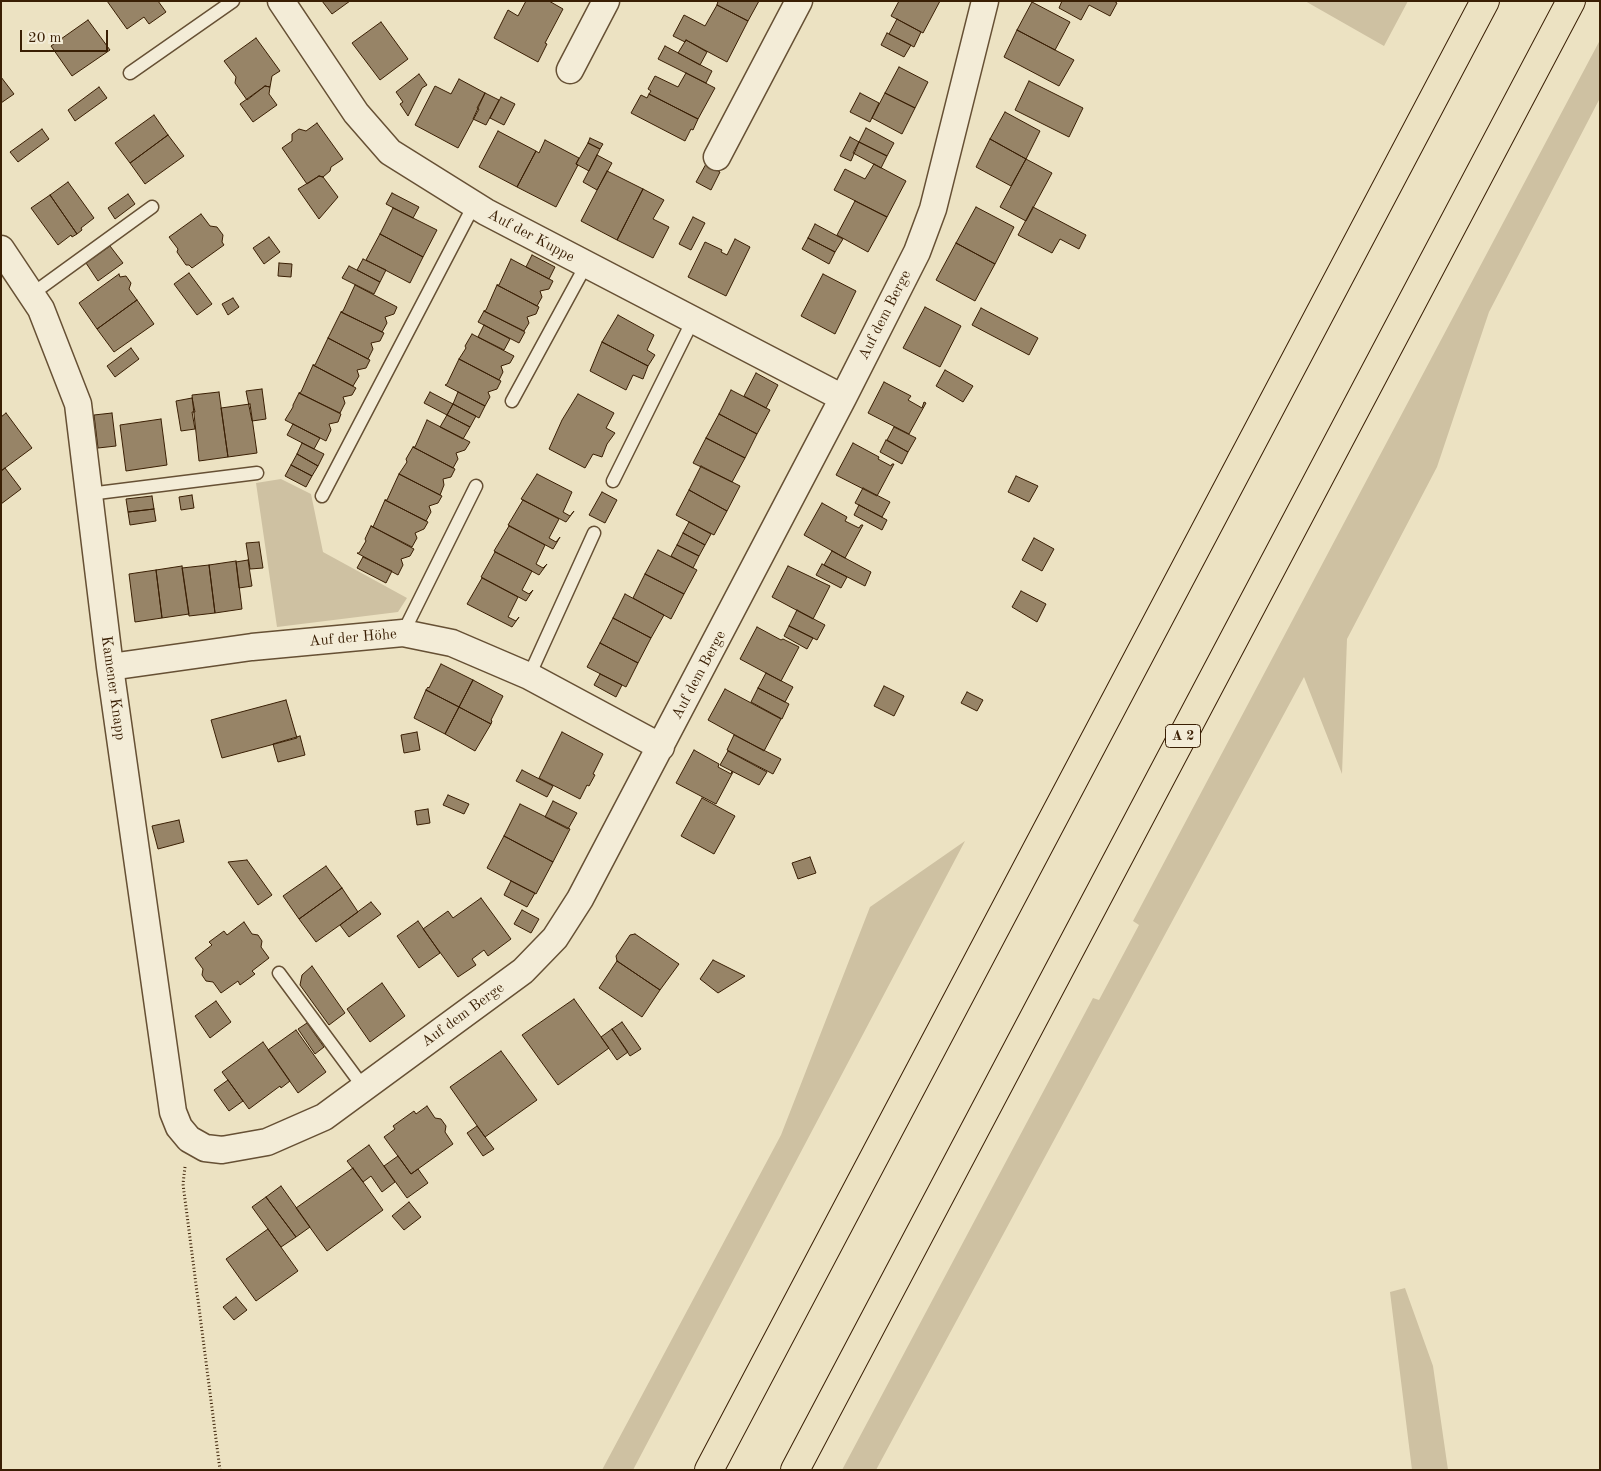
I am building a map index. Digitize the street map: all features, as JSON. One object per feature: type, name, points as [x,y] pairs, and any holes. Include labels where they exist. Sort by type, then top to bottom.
[{"type":"highway","points":[[709,1470],[1485,1]]},
{"type":"highway","name":"A 2","points":[[795,1470],[1571,1]]},
{"type":"street","name":"Auf der Kuppe","points":[[281,1],[356,113],[390,152],[474,205],[843,398]]},
{"type":"street","points":[[570,70],[606,1]]},
{"type":"street","points":[[717,157],[799,1]]},
{"type":"street","name":"Auf dem Berge","points":[[189,1139],[204,1148],[222,1150],[267,1142],[324,1116],[523,971],[554,938],[580,899],[661,747],[917,252],[933,209],[985,1]]},
{"type":"street","name":"Kamener Knapp","points":[[1,249],[41,309],[78,404],[110,667],[173,1112],[179,1127],[189,1139]]},
{"type":"street","name":"Auf der Höhe","points":[[110,667],[252,647],[403,633],[452,643],[529,676],[661,747]]},
{"type":"lane","points":[[130,73],[233,1]]},
{"type":"lane","points":[[322,496],[474,205]]},
{"type":"lane","points":[[32,294],[152,207]]},
{"type":"lane","points":[[512,401],[586,265]]},
{"type":"lane","points":[[613,481],[693,320]]},
{"type":"lane","points":[[89,494],[256,473]]},
{"type":"lane","points":[[403,633],[476,486]]},
{"type":"lane","points":[[529,676],[594,532]]},
{"type":"lane","points":[[280,973],[364,1088]]},
{"type":"path","points":[[189,1139],[183,1184],[220,1470]]},
{"type":"shaded area","points":[[1305,1],[1408,1],[1384,46]]},
{"type":"shaded area","points":[[1600,40],[1600,98],[1489,312],[1437,467],[1347,639],[1342,774],[1304,677],[876,1470],[842,1470],[1093,998],[1099,1000],[1139,925],[1133,921]]},
{"type":"shaded area","points":[[281,479],[311,494],[323,552],[407,598],[398,612],[277,627],[256,483]]},
{"type":"shaded area","points":[[965,841],[633,1470],[602,1470],[781,1135],[870,907]]},
{"type":"shaded area","points":[[1405,1288],[1433,1366],[1448,1470],[1412,1470],[1390,1292]]},
{"type":"building","points":[[107,1],[158,1],[166,12],[149,24],[144,17],[127,29]]},
{"type":"building","points":[[322,1],[350,1],[332,14]]},
{"type":"building","points":[[526,1],[549,1],[563,9],[545,43],[547,44],[538,62],[494,38],[508,10],[518,16]]},
{"type":"building","points":[[718,1],[759,1],[748,21],[717,5]]},
{"type":"building","points":[[899,1],[940,1],[923,33],[891,16]]},
{"type":"building","points":[[1062,1],[1114,1],[1117,3],[1110,16],[1089,5],[1081,20],[1059,8]]},
{"type":"building","points":[[1032,2],[1070,22],[1055,50],[1017,30]]},
{"type":"building","points":[[717,5],[748,21],[727,62],[686,40],[685,42],[673,36],[684,15],[705,26]]},
{"type":"building","points":[[897,19],[921,32],[914,47],[889,34]]},
{"type":"building","points":[[88,20],[110,50],[72,76],[51,46]]},
{"type":"building","points":[[381,22],[408,59],[380,80],[352,43]]},
{"type":"building","points":[[1017,30],[1074,60],[1059,86],[1004,57]]},
{"type":"building","points":[[887,33],[911,45],[904,57],[881,45]]},
{"type":"building","points":[[256,38],[280,71],[272,76],[270,87],[265,86],[247,100],[235,83],[236,77],[224,61]]},
{"type":"building","points":[[686,40],[707,52],[700,65],[678,53]]},
{"type":"building","points":[[665,46],[712,71],[706,83],[658,59]]},
{"type":"building","points":[[899,67],[928,82],[915,108],[885,93]]},
{"type":"building","points":[[686,73],[715,88],[698,119],[649,94],[651,91],[648,89],[655,76],[678,87]]},
{"type":"building","points":[[419,74],[427,85],[422,88],[408,116],[400,104],[403,102],[396,92]]},
{"type":"building","points":[[1,77],[14,94],[1,103]]},
{"type":"building","points":[[459,79],[485,93],[477,108],[479,109],[458,148],[415,125],[435,86],[451,94]]},
{"type":"building","points":[[1029,81],[1083,108],[1069,137],[1015,110]]},
{"type":"building","points":[[265,86],[270,87],[269,94],[277,105],[253,122],[240,104]]},
{"type":"building","points":[[99,87],[107,98],[75,121],[68,110]]},
{"type":"building","points":[[485,93],[499,100],[486,125],[473,119]]},
{"type":"building","points":[[860,93],[879,103],[870,122],[850,112]]},
{"type":"building","points":[[885,93],[915,108],[902,134],[872,118]]},
{"type":"building","points":[[649,94],[698,119],[685,141],[631,113],[641,95],[647,98]]},
{"type":"building","points":[[501,97],[515,104],[504,125],[490,118]]},
{"type":"building","points":[[1005,112],[1040,131],[1026,159],[990,139]]},
{"type":"building","points":[[154,115],[168,135],[130,163],[115,143]]},
{"type":"building","points":[[317,123],[343,159],[331,167],[330,171],[323,177],[319,176],[307,184],[282,148],[292,141],[292,134],[299,129],[306,131]]},
{"type":"building","points":[[866,128],[894,143],[887,156],[859,142]]},
{"type":"building","points":[[42,129],[49,139],[18,162],[10,152]]},
{"type":"building","points":[[498,131],[536,151],[517,187],[479,167]]},
{"type":"building","points":[[168,135],[184,156],[145,184],[130,163]]},
{"type":"building","points":[[850,137],[859,142],[851,161],[840,156]]},
{"type":"building","points":[[590,138],[603,144],[600,149],[588,143]]},
{"type":"building","points":[[990,139],[1026,159],[1011,186],[976,167]]},
{"type":"building","points":[[545,140],[579,158],[576,164],[578,165],[556,207],[517,187],[536,151],[539,153]]},
{"type":"building","points":[[859,142],[887,156],[881,168],[853,153]]},
{"type":"building","points":[[588,143],[600,149],[589,171],[576,164]]},
{"type":"building","points":[[597,155],[612,163],[597,190],[583,182]]},
{"type":"building","points":[[1026,159],[1052,173],[1026,221],[1000,207]]},
{"type":"building","points":[[706,164],[720,172],[711,190],[696,182]]},
{"type":"building","points":[[874,164],[906,181],[887,217],[834,190],[845,169],[865,179]]},
{"type":"building","points":[[607,171],[643,189],[617,240],[581,221]]},
{"type":"building","points":[[319,176],[323,177],[338,197],[319,219],[298,189]]},
{"type":"building","points":[[68,182],[94,218],[81,228],[82,230],[77,234],[50,195]]},
{"type":"building","points":[[643,189],[664,200],[653,219],[669,227],[653,258],[617,240]]},
{"type":"building","points":[[392,193],[419,207],[413,218],[386,204]]},
{"type":"building","points":[[128,194],[135,204],[115,219],[108,208]]},
{"type":"building","points":[[50,195],[77,234],[72,237],[71,235],[58,245],[31,208]]},
{"type":"building","points":[[855,201],[887,217],[868,252],[837,235]]},
{"type":"building","points":[[976,207],[1014,227],[995,264],[956,243]]},
{"type":"building","points":[[1033,207],[1086,235],[1079,249],[1060,239],[1052,253],[1018,235]]},
{"type":"building","points":[[393,208],[437,230],[423,257],[380,234]]},
{"type":"building","points":[[201,214],[210,226],[217,227],[223,235],[222,242],[224,245],[192,268],[186,265],[169,237]]},
{"type":"building","points":[[693,217],[705,223],[691,250],[679,244]]},
{"type":"building","points":[[815,224],[843,239],[835,252],[808,238]]},
{"type":"building","points":[[380,234],[423,257],[410,283],[366,260]]},
{"type":"building","points":[[269,237],[280,252],[264,264],[253,248]]},
{"type":"building","points":[[808,238],[835,252],[829,264],[802,249]]},
{"type":"building","points":[[735,239],[750,247],[726,296],[688,277],[705,242],[722,250],[721,252],[727,255]]},
{"type":"building","points":[[956,243],[995,264],[975,301],[936,280]]},
{"type":"building","points":[[110,246],[123,263],[98,281],[86,263]]},
{"type":"building","points":[[532,255],[555,267],[549,279],[526,267]]},
{"type":"building","points":[[363,259],[386,270],[380,282],[357,270]]},
{"type":"building","points":[[511,259],[553,281],[549,289],[540,291],[542,297],[537,306],[497,285],[499,285]]},
{"type":"building","points":[[279,263],[292,264],[291,277],[278,276]]},
{"type":"building","points":[[349,266],[380,282],[374,294],[342,278]]},
{"type":"building","points":[[189,273],[212,304],[197,315],[174,284]]},
{"type":"building","points":[[119,274],[120,277],[126,276],[131,283],[129,289],[137,300],[97,329],[79,303]]},
{"type":"building","points":[[823,274],[856,291],[835,334],[801,316]]},
{"type":"building","points":[[355,285],[397,307],[394,314],[385,317],[387,323],[382,332],[341,312]]},
{"type":"building","points":[[497,285],[539,307],[536,314],[527,317],[529,323],[524,331],[484,311]]},
{"type":"building","points":[[233,298],[239,307],[228,315],[222,304]]},
{"type":"building","points":[[137,300],[154,324],[114,352],[97,329]]},
{"type":"building","points":[[925,307],[961,326],[940,367],[903,348]]},
{"type":"building","points":[[981,308],[1038,338],[1029,355],[972,325]]},
{"type":"building","points":[[484,311],[525,332],[519,343],[478,322]]},
{"type":"building","points":[[341,312],[384,333],[380,341],[371,343],[373,349],[368,359],[328,338]]},
{"type":"building","points":[[618,315],[654,335],[647,350],[655,355],[648,366],[602,342]]},
{"type":"building","points":[[484,325],[510,339],[504,350],[478,337]]},
{"type":"building","points":[[472,334],[514,356],[510,363],[501,366],[503,372],[499,380],[459,359]]},
{"type":"building","points":[[328,338],[370,360],[366,368],[357,370],[359,376],[353,386],[313,365],[315,365]]},
{"type":"building","points":[[602,342],[648,366],[643,379],[633,375],[626,390],[590,371]]},
{"type":"building","points":[[131,348],[139,359],[115,377],[107,366]]},
{"type":"building","points":[[459,359],[501,381],[497,389],[488,392],[490,397],[485,406],[445,385]]},
{"type":"building","points":[[313,365],[356,388],[352,395],[343,397],[345,403],[340,413],[299,393]]},
{"type":"building","points":[[945,370],[973,386],[963,402],[936,386]]},
{"type":"building","points":[[756,373],[778,385],[766,408],[744,396]]},
{"type":"building","points":[[884,382],[911,396],[908,400],[922,408],[924,402],[926,403],[909,434],[868,413]]},
{"type":"building","points":[[262,389],[266,419],[252,421],[246,391]]},
{"type":"building","points":[[731,390],[770,410],[757,434],[719,414]]},
{"type":"building","points":[[219,392],[228,457],[199,461],[192,395]]},
{"type":"building","points":[[430,392],[453,404],[447,415],[424,403]]},
{"type":"building","points":[[458,392],[485,406],[479,418],[453,404]]},
{"type":"building","points":[[299,393],[341,414],[338,422],[329,424],[331,430],[326,441],[285,420]]},
{"type":"building","points":[[578,394],[614,413],[606,428],[615,433],[607,444],[602,457],[593,454],[585,468],[549,449],[562,420]]},
{"type":"building","points":[[192,398],[195,412],[192,412],[195,429],[181,431],[176,401]]},
{"type":"building","points":[[250,404],[257,453],[228,457],[221,408]]},
{"type":"building","points":[[453,404],[476,416],[470,427],[447,415]]},
{"type":"building","points":[[6,413],[32,448],[1,471],[1,417]]},
{"type":"building","points":[[112,413],[116,446],[98,448],[94,415]]},
{"type":"building","points":[[719,414],[757,434],[745,458],[706,438]]},
{"type":"building","points":[[447,415],[470,427],[463,439],[440,427]]},
{"type":"building","points":[[161,419],[167,465],[126,471],[120,425]]},
{"type":"building","points":[[427,420],[470,442],[465,450],[456,453],[458,459],[453,468],[413,447],[415,447]]},
{"type":"building","points":[[293,424],[320,438],[314,449],[287,435]]},
{"type":"building","points":[[894,427],[916,438],[908,452],[887,440]]},
{"type":"building","points":[[706,438],[745,458],[732,482],[693,463]]},
{"type":"building","points":[[886,440],[908,452],[902,464],[880,452]]},
{"type":"building","points":[[302,443],[324,454],[318,466],[297,454]]},
{"type":"building","points":[[853,443],[891,466],[894,464],[877,496],[836,475]]},
{"type":"building","points":[[413,447],[455,469],[451,477],[443,479],[444,485],[440,495],[399,474],[407,462],[406,459]]},
{"type":"building","points":[[297,454],[318,466],[312,476],[291,465]]},
{"type":"building","points":[[291,465],[312,476],[306,487],[285,476]]},
{"type":"building","points":[[701,466],[740,486],[727,511],[689,490]]},
{"type":"building","points":[[5,468],[21,489],[1,504],[1,471]]},
{"type":"building","points":[[399,474],[442,496],[438,503],[429,506],[431,512],[426,521],[385,500],[387,500]]},
{"type":"building","points":[[537,474],[572,492],[563,512],[570,516],[574,511],[566,522],[521,499]]},
{"type":"building","points":[[1016,476],[1038,486],[1029,502],[1008,492]]},
{"type":"building","points":[[863,488],[890,502],[882,517],[855,503]]},
{"type":"building","points":[[689,490],[727,511],[714,535],[676,515]]},
{"type":"building","points":[[602,492],[617,500],[605,523],[589,515]]},
{"type":"building","points":[[192,495],[194,508],[181,510],[179,497]]},
{"type":"building","points":[[152,496],[154,509],[128,512],[126,499]]},
{"type":"building","points":[[385,500],[428,522],[424,529],[415,533],[417,538],[412,547],[371,526],[373,527]]},
{"type":"building","points":[[523,500],[559,519],[549,538],[556,542],[560,537],[553,549],[508,525]]},
{"type":"building","points":[[822,503],[847,517],[845,521],[859,528],[863,525],[845,558],[804,535]]},
{"type":"building","points":[[859,505],[887,520],[882,530],[854,515]]},
{"type":"building","points":[[154,509],[156,521],[130,525],[128,512]]},
{"type":"building","points":[[689,522],[711,534],[705,545],[683,533]]},
{"type":"building","points":[[371,526],[414,549],[410,556],[401,559],[403,565],[398,575],[357,553],[359,553],[366,541],[365,539]]},
{"type":"building","points":[[509,526],[545,545],[536,564],[543,568],[547,564],[539,575],[494,551]]},
{"type":"building","points":[[683,533],[705,545],[699,556],[677,545]]},
{"type":"building","points":[[1034,538],[1054,549],[1042,571],[1022,560]]},
{"type":"building","points":[[259,542],[263,568],[250,569],[246,543]]},
{"type":"building","points":[[677,545],[699,556],[693,568],[671,556]]},
{"type":"building","points":[[658,550],[697,570],[684,594],[645,574]]},
{"type":"building","points":[[832,551],[871,572],[865,586],[824,565]]},
{"type":"building","points":[[495,552],[532,571],[522,590],[529,594],[533,590],[526,601],[481,577]]},
{"type":"building","points":[[363,557],[392,571],[386,583],[357,568]]},
{"type":"building","points":[[248,560],[252,586],[239,588],[236,562]]},
{"type":"building","points":[[236,561],[242,609],[215,613],[209,565]]},
{"type":"building","points":[[822,564],[847,577],[841,588],[816,575]]},
{"type":"building","points":[[209,565],[215,613],[189,616],[182,568]]},
{"type":"building","points":[[182,566],[189,614],[162,618],[156,570]]},
{"type":"building","points":[[788,566],[830,586],[813,619],[772,597]]},
{"type":"building","points":[[156,570],[162,618],[135,622],[129,574]]},
{"type":"building","points":[[645,574],[684,594],[671,619],[633,598]]},
{"type":"building","points":[[482,578],[518,597],[508,617],[516,621],[519,617],[512,627],[467,604]]},
{"type":"building","points":[[1021,591],[1046,604],[1037,622],[1012,607]]},
{"type":"building","points":[[625,594],[664,615],[651,638],[613,618]]},
{"type":"building","points":[[797,610],[825,625],[817,640],[789,626]]},
{"type":"building","points":[[613,618],[651,638],[638,663],[600,643]]},
{"type":"building","points":[[789,626],[813,638],[807,649],[784,636]]},
{"type":"building","points":[[757,627],[799,647],[781,681],[740,659]]},
{"type":"building","points":[[600,643],[638,663],[626,687],[587,667]]},
{"type":"building","points":[[441,664],[473,680],[459,707],[426,690],[429,688]]},
{"type":"building","points":[[766,673],[793,687],[785,702],[758,688]]},
{"type":"building","points":[[600,674],[622,685],[616,697],[594,685]]},
{"type":"building","points":[[473,680],[503,696],[491,720],[491,724],[459,707]]},
{"type":"building","points":[[884,686],[904,696],[894,716],[874,706]]},
{"type":"building","points":[[758,688],[789,704],[782,719],[751,702]]},
{"type":"building","points":[[725,689],[781,719],[764,751],[708,720]]},
{"type":"building","points":[[426,690],[459,707],[445,734],[414,718]]},
{"type":"building","points":[[967,692],[983,700],[977,711],[961,703]]},
{"type":"building","points":[[286,700],[297,738],[222,758],[211,720]]},
{"type":"building","points":[[459,707],[491,724],[475,751],[445,734]]},
{"type":"building","points":[[417,732],[420,750],[404,753],[401,735]]},
{"type":"building","points":[[562,732],[603,754],[593,774],[595,775],[580,799],[539,778]]},
{"type":"building","points":[[734,735],[781,759],[773,774],[727,750]]},
{"type":"building","points":[[300,736],[305,755],[278,762],[273,744]]},
{"type":"building","points":[[694,750],[719,764],[718,767],[731,774],[733,772],[716,804],[676,783]]},
{"type":"building","points":[[728,751],[767,772],[759,785],[720,765]]},
{"type":"building","points":[[522,770],[553,786],[547,797],[516,781]]},
{"type":"building","points":[[448,795],[469,804],[464,814],[443,805]]},
{"type":"building","points":[[702,798],[735,816],[714,854],[681,836]]},
{"type":"building","points":[[553,801],[577,813],[568,829],[545,817]]},
{"type":"building","points":[[520,804],[570,829],[553,862],[504,836]]},
{"type":"building","points":[[428,809],[430,823],[417,825],[415,811]]},
{"type":"building","points":[[179,820],[184,842],[158,849],[152,826]]},
{"type":"building","points":[[504,836],[553,862],[536,894],[487,868]]},
{"type":"building","points":[[810,857],[816,873],[798,879],[792,863]]},
{"type":"building","points":[[247,860],[272,895],[258,905],[228,862]]},
{"type":"building","points":[[326,866],[342,888],[299,919],[283,896]]},
{"type":"building","points":[[511,881],[535,893],[527,907],[504,895]]},
{"type":"building","points":[[342,888],[358,912],[316,942],[299,919]]},
{"type":"building","points":[[481,898],[511,939],[488,956],[484,950],[472,959],[476,965],[458,977],[423,929],[448,911],[453,918]]},
{"type":"building","points":[[371,902],[381,914],[349,937],[340,925]]},
{"type":"building","points":[[522,910],[539,919],[531,933],[514,924]]},
{"type":"building","points":[[418,921],[440,953],[419,968],[397,936]]},
{"type":"building","points":[[244,922],[252,934],[258,935],[262,941],[261,947],[269,958],[252,971],[255,974],[240,985],[238,981],[221,993],[213,982],[206,981],[202,975],[203,969],[195,958],[212,945],[209,942],[224,931],[227,935]]},
{"type":"building","points":[[635,934],[679,964],[660,990],[617,961],[616,956],[630,935]]},
{"type":"building","points":[[713,960],[745,976],[718,993],[700,979]]},
{"type":"building","points":[[617,961],[660,990],[642,1017],[599,988]]},
{"type":"building","points":[[312,966],[345,1013],[329,1025],[300,985],[302,975]]},
{"type":"building","points":[[382,983],[405,1016],[370,1042],[347,1009]]},
{"type":"building","points":[[574,999],[609,1048],[558,1085],[522,1035]]},
{"type":"building","points":[[216,1001],[231,1022],[210,1038],[195,1016]]},
{"type":"building","points":[[622,1022],[641,1049],[630,1056],[612,1029]]},
{"type":"building","points":[[307,1023],[324,1047],[315,1054],[298,1029]]},
{"type":"building","points":[[612,1029],[628,1052],[617,1060],[601,1037]]},
{"type":"building","points":[[296,1030],[326,1072],[298,1093],[268,1050]]},
{"type":"building","points":[[263,1042],[290,1081],[281,1088],[280,1086],[249,1109],[222,1072]]},
{"type":"building","points":[[501,1051],[537,1100],[485,1137],[450,1087]]},
{"type":"building","points":[[228,1080],[243,1101],[229,1111],[214,1090]]},
{"type":"building","points":[[427,1106],[435,1118],[441,1119],[446,1126],[445,1132],[453,1144],[411,1174],[384,1137],[395,1129],[393,1126],[414,1111],[416,1114]]},
{"type":"building","points":[[477,1126],[494,1149],[483,1156],[467,1133]]},
{"type":"building","points":[[369,1145],[395,1182],[382,1192],[371,1176],[363,1182],[347,1161]]},
{"type":"building","points":[[398,1156],[411,1174],[418,1169],[428,1183],[407,1198],[384,1166]]},
{"type":"building","points":[[353,1168],[383,1210],[327,1251],[296,1208]]},
{"type":"building","points":[[281,1186],[310,1227],[296,1237],[266,1197]]},
{"type":"building","points":[[266,1197],[296,1237],[281,1247],[252,1207]]},
{"type":"building","points":[[409,1202],[421,1217],[404,1230],[392,1216]]},
{"type":"building","points":[[268,1229],[298,1271],[256,1301],[226,1259]]},
{"type":"building","points":[[236,1297],[247,1310],[234,1320],[223,1307]]}]
